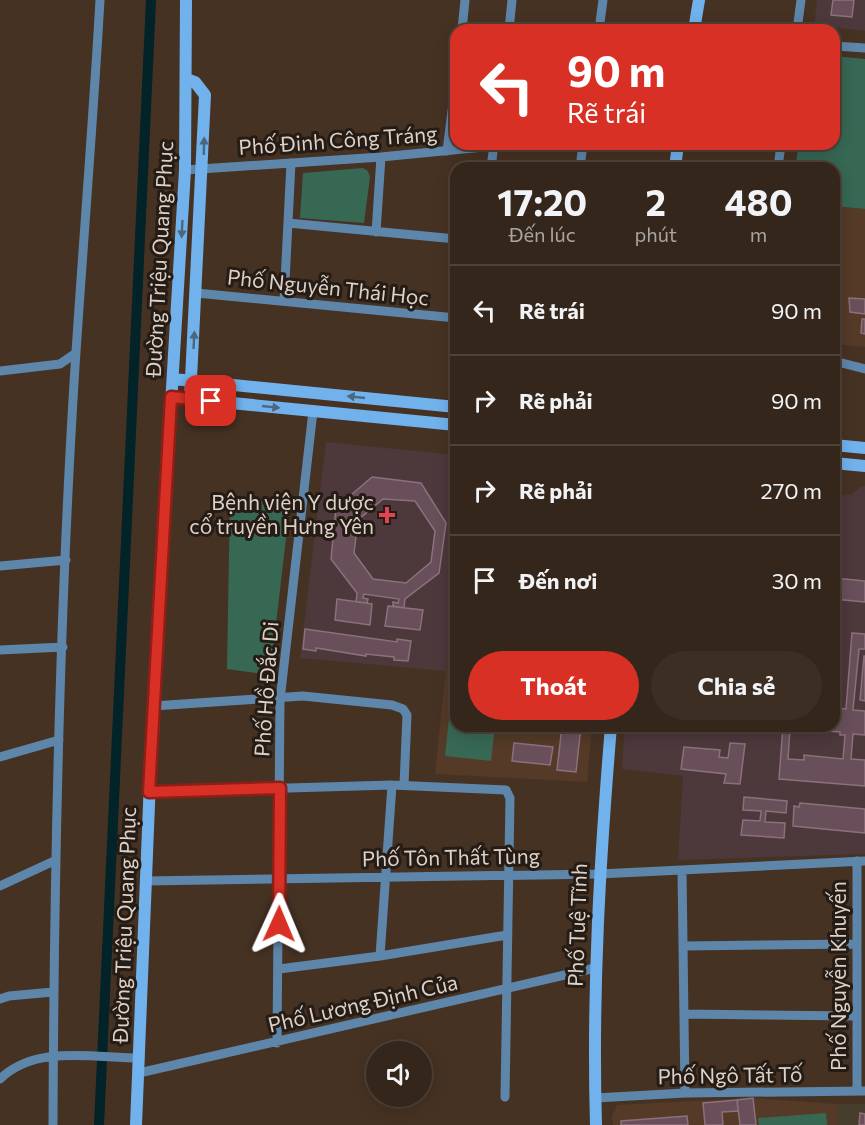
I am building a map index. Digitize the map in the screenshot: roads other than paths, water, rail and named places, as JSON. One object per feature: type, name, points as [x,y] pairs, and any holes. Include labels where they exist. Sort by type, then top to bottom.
[{"type":"street","points":[[53,1125],[54,861],[66,560],[76,353],[100,0]]},
{"type":"street","name":"Đường Triệu Quang Phục","points":[[136,1125],[153,705],[185,170],[186,0]]},
{"type":"street","points":[[463,24],[465,0]]},
{"type":"street","points":[[510,24],[513,0]]},
{"type":"street","points":[[600,24],[603,0]]},
{"type":"street","points":[[695,24],[699,0]]},
{"type":"street","points":[[798,24],[801,0]]},
{"type":"street","points":[[840,46],[865,48]]},
{"type":"street","name":"Đường Triệu Quang Phục","points":[[187,79],[195,82],[205,95],[190,399]]},
{"type":"street","points":[[447,151],[450,127]]},
{"type":"street","name":"Phố Đinh Công Tráng","points":[[185,170],[455,150]]},
{"type":"street","points":[[376,232],[381,157]]},
{"type":"street","points":[[284,301],[291,163]]},
{"type":"street","points":[[288,223],[450,238]]},
{"type":"street","name":"Phố Nguyễn Thái Học","points":[[196,293],[450,317]]},
{"type":"street","points":[[0,371],[60,364],[76,353]]},
{"type":"street","points":[[840,363],[865,369]]},
{"type":"street","points":[[173,379],[450,406]]},
{"type":"street","points":[[171,397],[450,424]]},
{"type":"street","points":[[390,419],[392,401]]},
{"type":"street","name":"Phố Hồ Đắc Di","points":[[277,1043],[280,698],[313,411]]},
{"type":"street","points":[[840,445],[865,448]]},
{"type":"street","points":[[840,463],[865,466]]},
{"type":"street","points":[[0,566],[66,560]]},
{"type":"street","points":[[0,650],[63,647]]},
{"type":"street","points":[[153,705],[303,696],[392,705],[403,709],[407,715],[404,785]]},
{"type":"street","name":"Phố Tuệ Tĩnh","points":[[596,1125],[595,968],[599,874],[611,732]]},
{"type":"street","points":[[0,757],[59,740]]},
{"type":"street","points":[[380,956],[388,877],[392,785]]},
{"type":"street","points":[[149,792],[392,785],[506,790],[510,798],[505,1096]]},
{"type":"street","points":[[0,886],[54,861]]},
{"type":"street","name":"Phố Tôn Thất Tùng","points":[[145,881],[599,874],[861,861]]},
{"type":"street","name":"Phố Nguyễn Khuyến","points":[[861,861],[857,944],[857,1016],[861,1091]]},
{"type":"street","points":[[682,870],[685,1093]]},
{"type":"street","points":[[279,969],[380,956],[507,935]]},
{"type":"street","points":[[683,946],[857,944]]},
{"type":"street","name":"Phố Lương Định Của","points":[[139,1073],[595,968]]},
{"type":"street","points":[[0,999],[53,992]]},
{"type":"street","points":[[684,1014],[857,1016]]},
{"type":"street","points":[[0,1079],[12,1070],[53,1054],[140,1058]]},
{"type":"street","name":"Phố Ngô Tất Tố","points":[[595,1098],[685,1093],[861,1091]]},
{"type":"waterway","points":[[99,1125],[151,0]]},
{"type":"place","name":"Bệnh viện Y dược cổ truyền Hưng Yên","points":[[387,515]]}]
